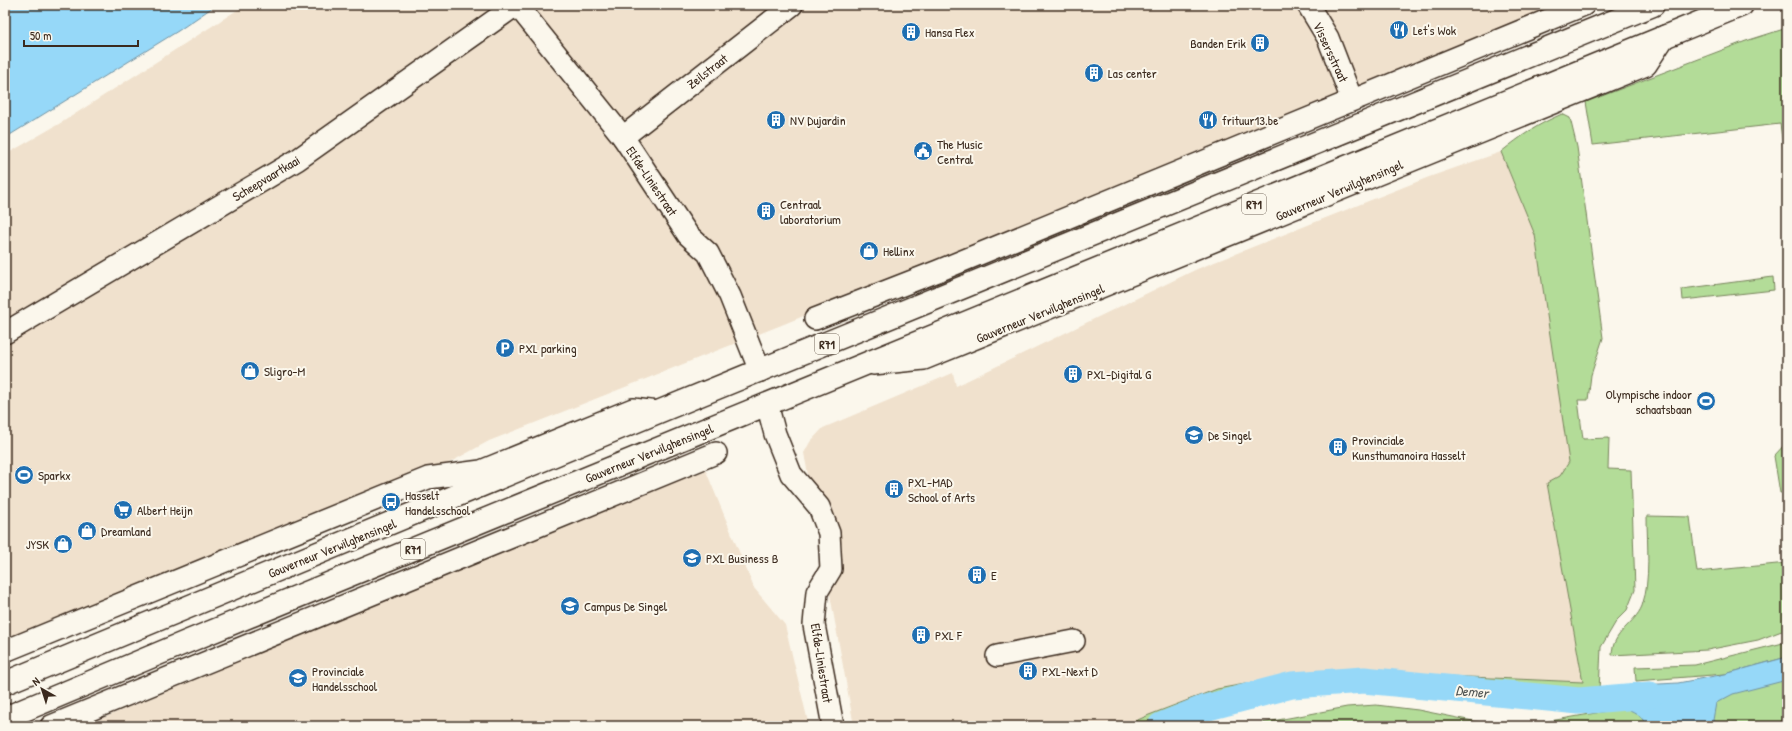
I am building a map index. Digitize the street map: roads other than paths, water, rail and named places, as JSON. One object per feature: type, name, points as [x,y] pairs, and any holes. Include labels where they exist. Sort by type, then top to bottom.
[{"type":"highway","name":"Gouverneur Verwilghensingel","points":[[5,683],[658,412],[894,317],[1653,5]]},
{"type":"highway","name":"Gouverneur Verwilghensingel","points":[[5,718],[413,549],[1742,5]]},
{"type":"highway","points":[[760,371],[767,404]]},
{"type":"street","name":"Elfde-Liniestraat","points":[[517,5],[622,137],[688,235],[708,254],[730,296],[760,371]]},
{"type":"street","name":"Scheepvaartkaai","points":[[5,333],[297,160],[517,5]]},
{"type":"street","name":"Zeilstraat","points":[[622,137],[792,5]]},
{"type":"street","name":"Vissersstraat","points":[[1308,5],[1328,38],[1352,100]]},
{"type":"street","name":"Gouverneur Verwilghensingel","points":[[815,319],[938,271],[1584,5]]},
{"type":"street","name":"Gouverneur Verwilghensingel","points":[[894,317],[938,271]]},
{"type":"street","name":"Elfde-Liniestraat","points":[[767,404],[775,434],[791,474],[819,507],[829,533],[831,569],[817,592],[814,625],[832,726]]},
{"type":"street","name":"Gouverneur Verwilghensingel","points":[[5,651],[428,478],[481,471],[633,409],[658,412]]},
{"type":"street","name":"Gouverneur Verwilghensingel","points":[[51,726],[716,453]]},
{"type":"street","points":[[396,584],[413,549]]},
{"type":"street","points":[[998,656],[1074,641]]},
{"type":"water","points":[[5,5],[216,5],[178,31],[5,138]]},
{"type":"water","points":[[1787,657],[1787,680],[1733,694],[1716,703],[1713,720],[1717,726],[1646,726],[1644,721],[1631,710],[1620,707],[1609,707],[1621,686],[1678,683],[1725,674]]},
{"type":"waterway","name":"Demer","points":[[1161,726],[1205,708],[1292,685],[1364,680],[1579,701],[1650,695]]},
{"type":"place","name":"Let's Wok","points":[[1399,30]]},
{"type":"place","name":"Hansa Flex","points":[[911,32]]},
{"type":"place","name":"Banden Erik","points":[[1260,43]]},
{"type":"place","name":"Las center","points":[[1094,73]]},
{"type":"place","name":"NV Dujardin","points":[[776,120]]},
{"type":"place","name":"frituur13.be","points":[[1208,120]]},
{"type":"place","name":"The Music Central","points":[[923,151]]},
{"type":"place","name":"Centraal laboratorium","points":[[766,211]]},
{"type":"place","name":"Hellinx","points":[[869,251]]},
{"type":"place","name":"PXL parking","points":[[505,348]]},
{"type":"place","name":"Sligro-M","points":[[250,371]]},
{"type":"place","name":"PXL-Digital G","points":[[1073,374]]},
{"type":"place","name":"Olympische indoor schaatsbaan","points":[[1706,401]]},
{"type":"place","name":"De Singel","points":[[1194,435]]},
{"type":"place","name":"Provinciale Kunsthumanoira Hasselt","points":[[1338,447]]},
{"type":"place","name":"Sparkx","points":[[24,475]]},
{"type":"place","name":"PXL-MAD School of Arts","points":[[894,489]]},
{"type":"place","name":"Hasselt Handelsschool","points":[[391,502]]},
{"type":"place","name":"Albert Heijn","points":[[123,510]]},
{"type":"place","name":"Dreamland","points":[[87,531]]},
{"type":"place","name":"JYSK","points":[[63,544]]},
{"type":"place","name":"PXL Business B","points":[[692,558]]},
{"type":"place","name":"E","points":[[977,575]]},
{"type":"place","name":"Campus De Singel","points":[[570,606]]},
{"type":"place","name":"PXL F","points":[[921,635]]},
{"type":"place","name":"PXL-Next D","points":[[1028,671]]},
{"type":"place","name":"Provinciale Handelsschool","points":[[298,678]]}]
